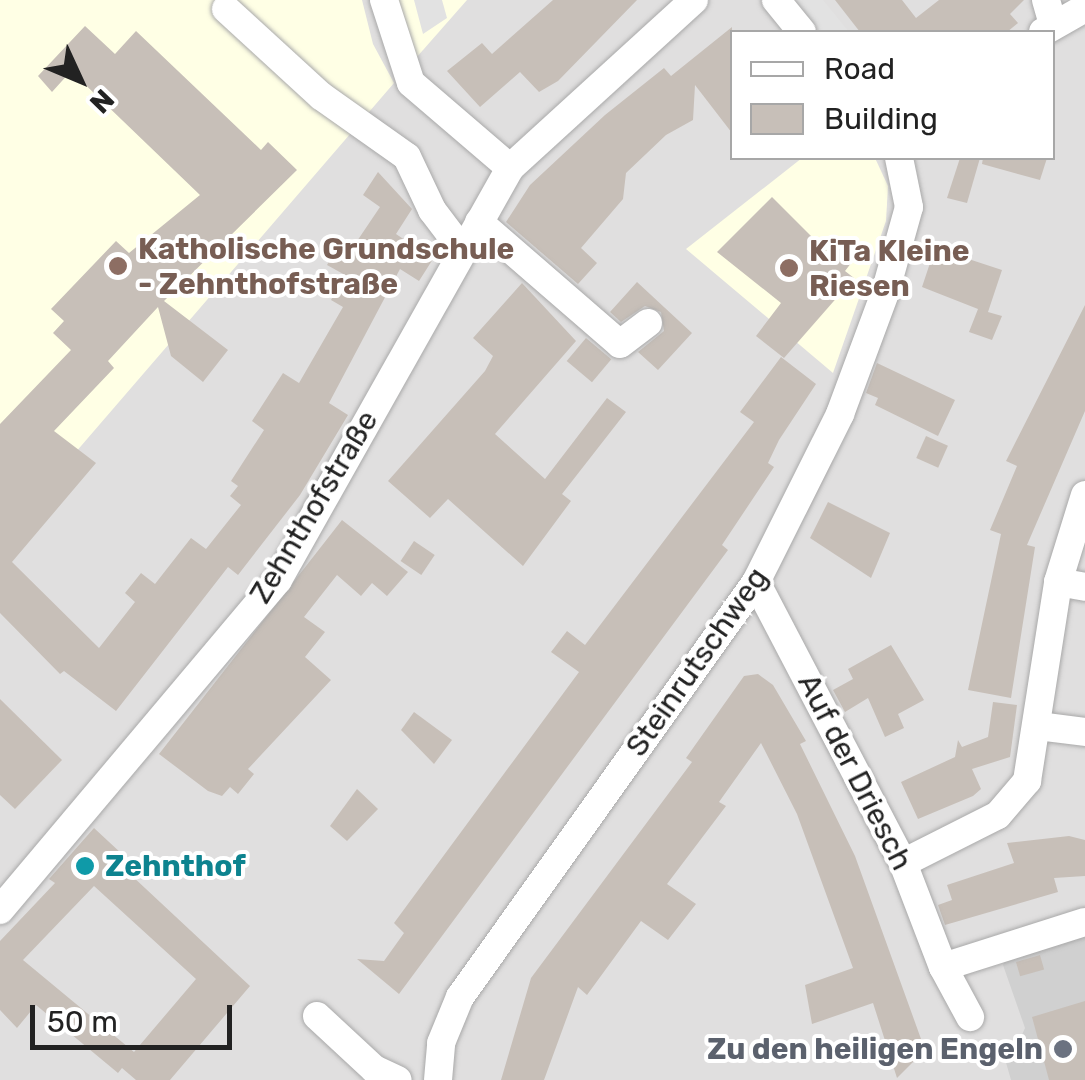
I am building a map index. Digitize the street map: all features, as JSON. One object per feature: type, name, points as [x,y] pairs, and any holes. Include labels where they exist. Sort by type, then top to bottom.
[{"type":"street","points":[[384,0],[411,82],[510,168]]},
{"type":"street","name":"Zehnthofstraße","points":[[0,910],[278,580],[510,168],[694,0]]},
{"type":"street","points":[[776,0],[800,30]]},
{"type":"street","points":[[226,8],[321,96],[407,157],[432,210],[463,251]]},
{"type":"street","points":[[1048,19],[1085,8]]},
{"type":"street","name":"Steinrutschweg","points":[[438,1080],[441,1043],[460,997],[756,582],[840,414],[885,294],[909,207],[899,160]]},
{"type":"street","points":[[479,222],[620,344],[648,322]]},
{"type":"street","points":[[903,863],[1017,798],[1072,584],[1085,495]]},
{"type":"street","name":"Auf der Driesch","points":[[756,582],[903,863],[942,967],[970,1017]]},
{"type":"street","points":[[1038,726],[1085,732]]},
{"type":"street","points":[[942,967],[1085,922]]},
{"type":"street","points":[[317,1016],[374,1069],[398,1080]]},
{"type":"shaded area","points":[[0,0],[1085,0],[1085,1080],[0,1080]]},
{"type":"shaded area","name":"Katholische Grundschule - Zehnthofstraße","points":[[0,0],[362,0],[373,44],[394,83],[0,540]]},
{"type":"shaded area","points":[[396,0],[467,0],[416,58]]},
{"type":"shaded area","points":[[414,0],[442,0],[447,18],[423,34]]},
{"type":"shaded area","points":[[795,0],[823,0],[847,30],[819,30]]},
{"type":"shaded area","name":"KiTa Kleine Riesen","points":[[799,160],[876,160],[888,186],[886,221],[833,373],[686,249]]},
{"type":"shaded area","points":[[1085,929],[1085,1080],[1011,1080],[1001,1045],[1020,1039],[1025,1028],[1003,965],[1007,953]]},
{"type":"building","points":[[553,0],[637,0],[558,81],[539,92],[520,72],[480,107],[447,71],[482,43],[492,54]]},
{"type":"building","points":[[835,0],[902,0],[916,18],[939,0],[1024,0],[1010,14],[1018,23],[1009,30],[858,30]]},
{"type":"building","points":[[85,26],[115,54],[136,31],[261,150],[268,142],[297,170],[164,301],[228,350],[203,382],[171,356],[158,307],[108,361],[114,368],[54,431],[96,463],[12,562],[99,648],[135,602],[125,593],[141,573],[155,584],[191,538],[206,549],[241,505],[230,496],[238,486],[231,481],[264,430],[252,421],[283,373],[299,383],[343,307],[331,300],[345,275],[327,265],[339,243],[351,250],[380,207],[363,195],[378,172],[412,209],[396,234],[433,259],[419,281],[400,269],[329,403],[348,415],[300,495],[238,575],[228,567],[116,711],[64,671],[60,674],[0,613],[0,424],[71,350],[53,333],[64,321],[51,309],[116,241],[129,253],[200,195],[71,71],[52,92],[38,76]]},
{"type":"building","points":[[732,27],[730,130],[695,85],[693,120],[666,135],[626,173],[623,199],[581,248],[597,263],[578,284],[506,222],[530,185],[605,115],[664,68],[671,76]]},
{"type":"building","points":[[959,160],[979,160],[967,203],[947,198]]},
{"type":"building","points":[[983,160],[1046,160],[1040,180],[982,164]]},
{"type":"building","points":[[772,197],[826,251],[834,242],[855,258],[845,271],[854,278],[784,358],[756,336],[781,303],[717,252]]},
{"type":"building","points":[[935,248],[1002,270],[988,312],[1002,316],[992,340],[969,332],[978,309],[922,287]]},
{"type":"building","points":[[637,282],[692,333],[658,370],[638,352],[664,331],[661,312],[645,306],[621,322],[610,312]]},
{"type":"building","points":[[522,283],[576,341],[495,434],[545,479],[607,398],[626,412],[562,494],[571,501],[523,566],[448,499],[430,518],[388,481],[485,371],[493,356],[473,338]]},
{"type":"building","points":[[1085,305],[1085,411],[1027,545],[1035,547],[1011,698],[968,690],[1001,534],[990,530],[1017,466],[1006,461]]},
{"type":"building","points":[[586,338],[611,359],[592,382],[567,361]]},
{"type":"building","points":[[781,357],[816,384],[779,440],[768,463],[774,467],[722,545],[728,550],[399,994],[357,959],[384,961],[404,933],[394,923],[579,672],[551,652],[567,631],[585,645],[754,422],[740,412]]},
{"type":"building","points":[[877,363],[955,400],[938,436],[875,405],[878,398],[866,393]]},
{"type":"building","points":[[926,436],[948,446],[938,468],[916,458]]},
{"type":"building","points":[[828,502],[890,533],[871,578],[810,538]]},
{"type":"building","points":[[342,520],[408,572],[387,596],[372,583],[361,596],[337,575],[304,617],[325,632],[305,657],[331,680],[248,769],[254,774],[238,794],[230,787],[222,796],[208,791],[159,754]]},
{"type":"building","points":[[414,541],[435,555],[421,575],[401,561]]},
{"type":"building","points":[[891,645],[924,700],[898,714],[904,728],[885,737],[868,698],[845,712],[833,690],[853,679],[848,669]]},
{"type":"building","points":[[758,674],[773,685],[806,741],[800,744],[855,856],[925,1050],[897,1078],[873,1003],[812,1024],[805,985],[853,968],[797,814],[761,743],[719,802],[726,806],[667,884],[696,904],[668,940],[641,921],[587,995],[578,987],[544,1080],[501,1080],[531,978],[692,762],[686,758],[744,676]]},
{"type":"building","points":[[0,699],[62,760],[15,809],[0,795]]},
{"type":"building","points":[[993,702],[1017,705],[1010,757],[972,769],[981,789],[973,796],[918,819],[901,782],[955,757],[958,740],[962,747],[988,737]]},
{"type":"building","points":[[414,712],[452,740],[434,764],[401,730]]},
{"type":"building","points":[[357,789],[378,809],[347,841],[330,826]]},
{"type":"building","points":[[94,828],[122,854],[116,861],[250,986],[170,1080],[136,1080],[122,1068],[118,1073],[36,1005],[17,1028],[0,1010],[0,941],[55,883],[49,879]],"holes":[[[94,886],[196,979],[134,1052],[23,960]]]},
{"type":"building","points":[[1069,836],[1085,840],[1085,876],[1054,878],[1058,892],[945,925],[938,905],[952,900],[947,885],[1014,863],[1007,843]]},
{"type":"building","points":[[1040,955],[1044,969],[1020,976],[1016,962]]},
{"type":"building","name":"Zu den heiligen Engeln","points":[[1085,1001],[1085,1080],[1049,1080],[1032,1017]]},
{"type":"place","name":"Katholische Grundschule - Zehnthofstraße","points":[[118,266]]},
{"type":"place","name":"KiTa Kleine Riesen","points":[[789,268]]},
{"type":"place","name":"Zehnthof","points":[[85,866]]},
{"type":"place","name":"Zu den heiligen Engeln","points":[[1063,1049]]}]
